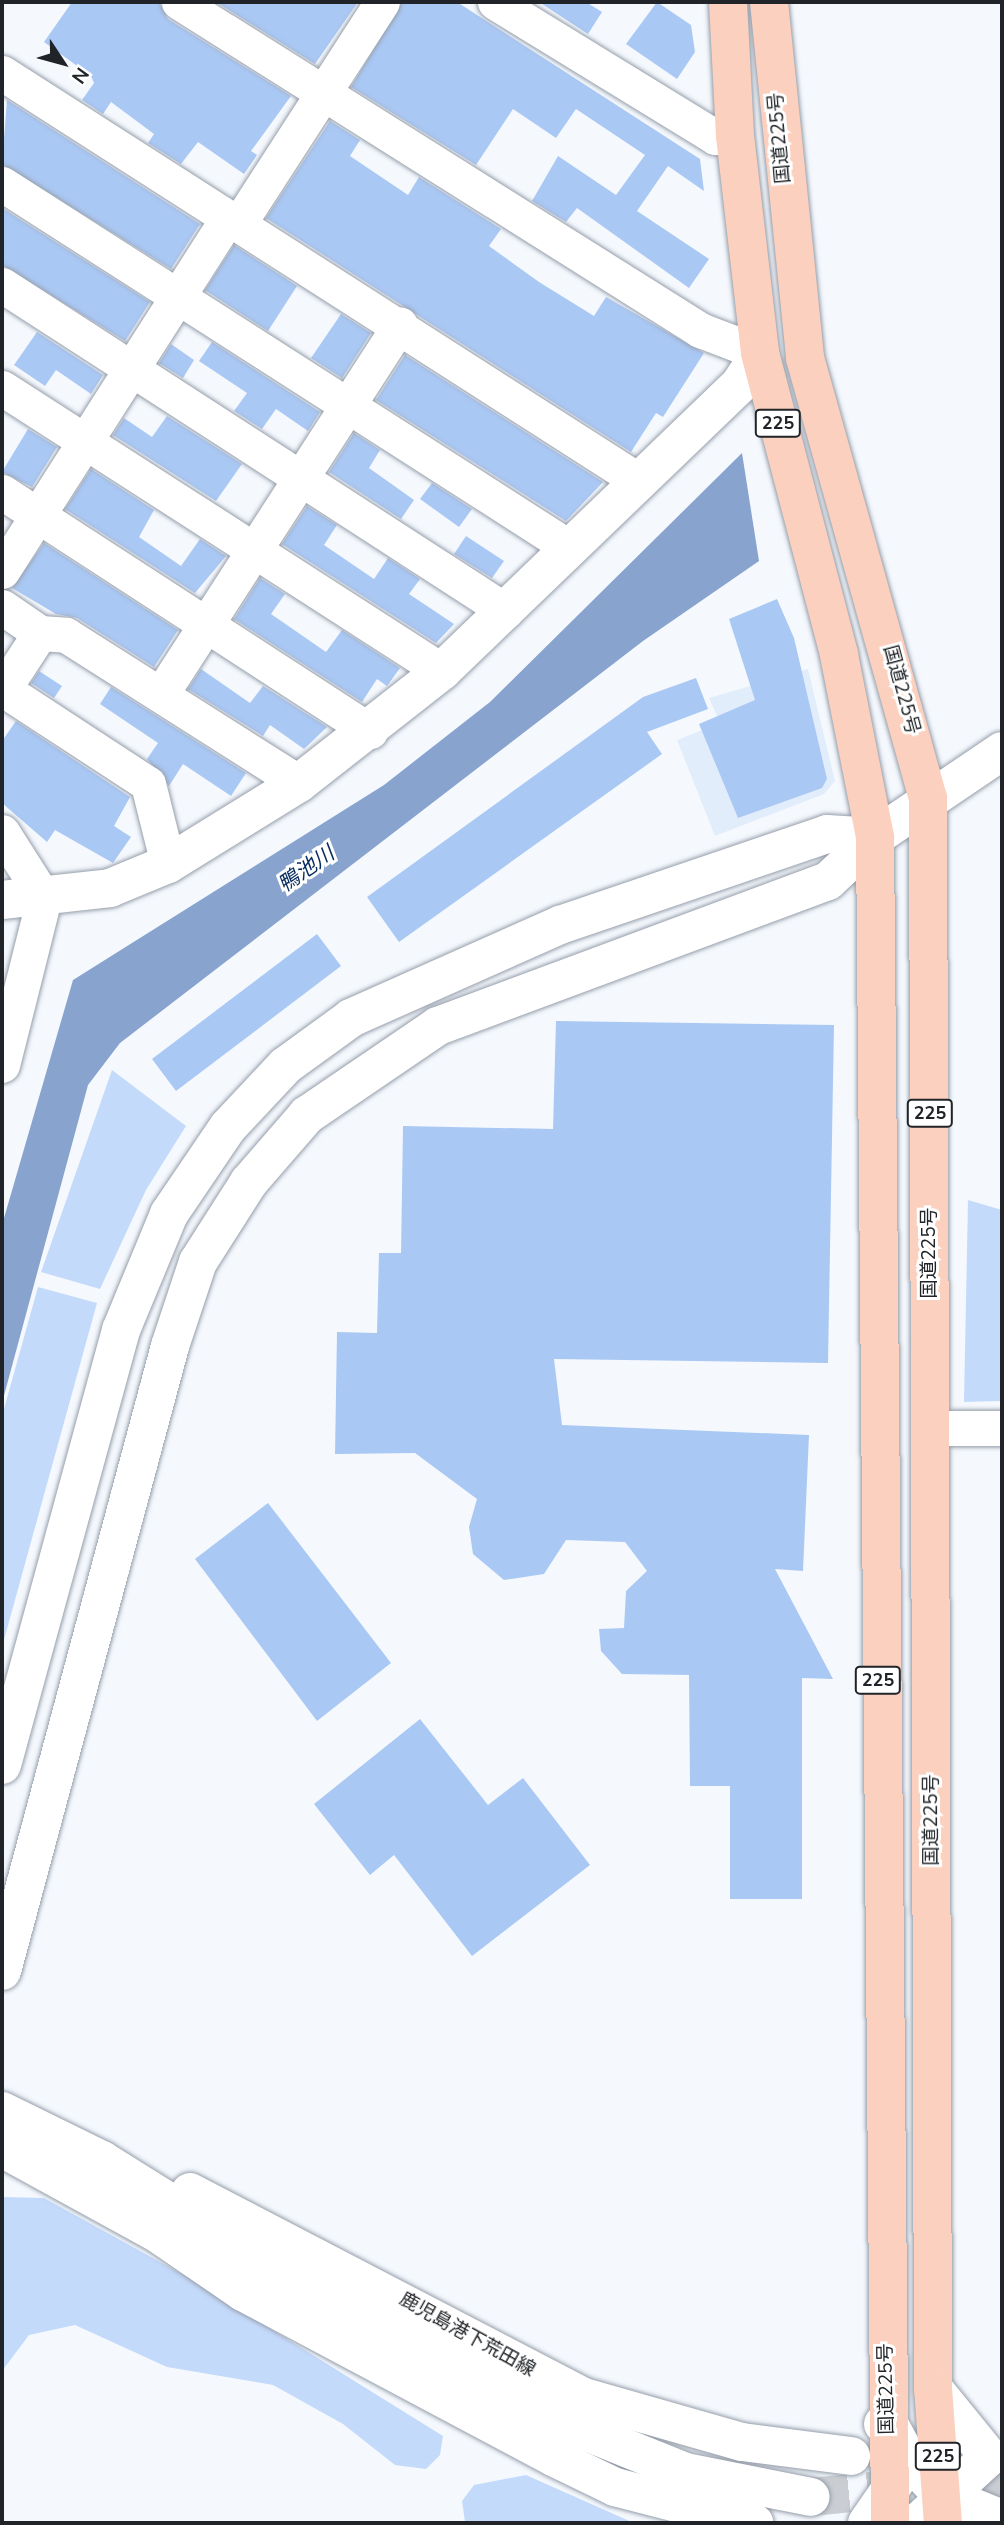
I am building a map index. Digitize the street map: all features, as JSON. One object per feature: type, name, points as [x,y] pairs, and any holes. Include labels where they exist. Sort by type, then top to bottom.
[{"type":"highway","name":"国道225号","points":[[728,2],[735,136],[760,353],[839,655],[875,837],[887,2420],[895,2518]]},
{"type":"highway","name":"国道225号","points":[[769,2],[805,358],[928,798],[933,2388],[942,2509]]},
{"type":"street","points":[[2,900],[44,898],[110,888],[169,864],[299,783],[370,731],[442,671],[740,384],[760,353],[700,330],[179,2]]},
{"type":"street","points":[[2,571],[177,297],[324,94],[382,2]]},
{"type":"street","points":[[495,2],[715,137],[735,136]]},
{"type":"street","points":[[2,73],[400,325],[639,481]]},
{"type":"street","points":[[2,184],[570,548]]},
{"type":"street","points":[[2,285],[506,611]]},
{"type":"street","points":[[161,694],[400,325]]},
{"type":"street","points":[[2,388],[442,671]]},
{"type":"street","points":[[2,492],[370,731]]},
{"type":"street","points":[[2,607],[40,633],[66,635],[299,783]]},
{"type":"street","points":[[40,633],[2,690],[148,785],[169,864]]},
{"type":"street","points":[[2,1971],[170,1346],[198,1262],[249,1182],[307,1115],[438,1026],[828,881],[875,837],[928,798],[1002,751]]},
{"type":"street","points":[[2,832],[44,898],[2,1065]]},
{"type":"street","points":[[2,1765],[121,1329],[169,1214],[247,1106],[285,1066],[351,1017],[470,963],[560,925],[827,834],[875,837]]},
{"type":"street","points":[[931,1427],[1002,1428]]},
{"type":"street","name":"鹿児島港下荒田線","points":[[2,2111],[102,2160],[336,2306],[522,2406],[633,2454],[740,2486],[811,2497]]},
{"type":"street","name":"鹿児島港下荒田線","points":[[2,2148],[160,2235],[243,2292],[555,2458],[615,2487],[754,2523]]},
{"type":"street","name":"鹿児島港下荒田線","points":[[102,2160],[166,2180],[330,2260],[584,2397],[743,2442],[851,2456]]},
{"type":"street","name":"鹿児島港下荒田線","points":[[160,2235],[336,2306]]},
{"type":"street","points":[[895,2518],[908,2459],[933,2388],[995,2456],[942,2509]]},
{"type":"street","points":[[895,2518],[851,2456],[887,2420],[908,2459],[942,2509]]},
{"type":"street","points":[[895,2518],[942,2509],[999,2521]]},
{"type":"shaded area","points":[[808,669],[835,781],[824,794],[715,836],[677,740],[720,723],[709,698]]},
{"type":"shaded area","points":[[112,1070],[186,1126],[146,1190],[100,1289],[41,1272]]},
{"type":"shaded area","points":[[968,1200],[1002,1210],[1002,1401],[964,1402]]},
{"type":"shaded area","points":[[38,1287],[97,1303],[2,1647],[2,1416]]},
{"type":"shaded area","points":[[2,2197],[44,2198],[189,2278],[443,2436],[440,2455],[426,2469],[395,2465],[343,2424],[273,2385],[167,2367],[75,2325],[29,2335],[2,2371]]},
{"type":"shaded area","points":[[526,2475],[634,2523],[465,2522],[462,2501],[474,2485]]},
{"type":"water","name":"鴨池川","points":[[742,453],[759,561],[643,641],[120,1043],[88,1085],[2,1403],[2,1225],[73,980],[384,785],[490,702]]},
{"type":"building","points":[[72,2],[159,2],[168,19],[291,96],[251,151],[257,155],[244,174],[198,142],[181,164],[148,143],[154,134],[111,102],[103,114],[82,100],[94,83],[91,76],[44,42]]},
{"type":"building","points":[[216,2],[358,2],[315,64]]},
{"type":"building","points":[[402,2],[457,2],[700,159],[704,191],[668,166],[637,211],[709,259],[689,288],[577,208],[566,222],[532,201],[558,156],[616,195],[645,155],[576,109],[556,138],[513,109],[476,165],[351,87]]},
{"type":"building","points":[[539,2],[586,2],[602,12],[588,34]]},
{"type":"building","points":[[657,2],[691,25],[695,52],[677,79],[626,44]]},
{"type":"building","points":[[7,100],[200,224],[171,269],[2,164]]},
{"type":"building","points":[[330,121],[360,140],[350,156],[408,195],[419,177],[501,229],[489,246],[539,282],[594,316],[606,297],[704,353],[663,417],[656,413],[631,452],[266,218]]},
{"type":"building","points":[[2,208],[150,302],[125,341],[2,265]]},
{"type":"building","points":[[234,245],[297,286],[268,331],[205,290]]},
{"type":"building","points":[[341,314],[371,333],[342,378],[311,358]]},
{"type":"building","points":[[37,332],[103,375],[91,394],[56,370],[45,386],[14,365]]},
{"type":"building","points":[[212,342],[320,412],[308,431],[276,409],[262,429],[234,411],[247,393],[199,361]]},
{"type":"building","points":[[171,344],[194,360],[183,378],[159,363]]},
{"type":"building","points":[[405,355],[603,482],[566,521],[376,400]]},
{"type":"building","points":[[167,416],[242,464],[216,501],[113,435],[124,418],[152,437]]},
{"type":"building","points":[[28,429],[57,447],[32,487],[2,472]]},
{"type":"building","points":[[354,433],[380,450],[369,468],[414,500],[401,519],[329,472]]},
{"type":"building","points":[[91,469],[154,510],[139,537],[181,566],[200,539],[226,556],[195,593],[65,509]]},
{"type":"building","points":[[432,483],[472,509],[459,527],[420,499]]},
{"type":"building","points":[[307,506],[337,525],[324,545],[374,579],[388,558],[420,579],[409,594],[454,624],[436,643],[282,544]]},
{"type":"building","points":[[466,536],[504,561],[492,578],[454,554]]},
{"type":"building","points":[[44,543],[178,630],[154,667],[77,618],[56,614],[12,588]]},
{"type":"building","points":[[260,578],[285,594],[271,614],[326,652],[342,630],[400,668],[387,686],[377,679],[362,702],[234,619]]},
{"type":"building","points":[[777,599],[794,638],[827,779],[822,788],[738,818],[699,724],[755,700],[729,619]]},
{"type":"building","points":[[201,669],[250,703],[263,686],[327,727],[304,749],[270,725],[263,736],[188,689]]},
{"type":"building","points":[[39,671],[62,686],[54,698],[31,683]]},
{"type":"building","points":[[696,678],[708,709],[647,732],[662,754],[399,942],[367,897],[643,697]]},
{"type":"building","points":[[111,687],[246,773],[231,796],[183,764],[169,786],[147,759],[158,743],[100,704]]},
{"type":"building","points":[[16,721],[130,797],[114,826],[131,837],[113,863],[55,830],[47,842],[2,803],[2,741]]},
{"type":"building","points":[[317,934],[341,966],[176,1091],[152,1059]]},
{"type":"building","points":[[556,1021],[834,1025],[828,1363],[554,1359],[562,1425],[809,1435],[803,1571],[775,1569],[833,1679],[802,1678],[802,1899],[730,1899],[730,1786],[690,1786],[689,1675],[622,1674],[601,1651],[599,1629],[624,1628],[626,1591],[647,1571],[625,1542],[566,1540],[544,1574],[504,1580],[473,1554],[469,1527],[477,1499],[415,1453],[335,1454],[337,1332],[377,1333],[379,1253],[401,1253],[403,1126],[553,1129]]},
{"type":"building","points":[[268,1503],[391,1663],[317,1721],[195,1559]]},
{"type":"building","points":[[420,1719],[488,1805],[523,1778],[590,1865],[472,1956],[394,1855],[370,1875],[314,1804]]},
{"type":"tunnel","points":[[811,2497],[1002,2478]]}]
